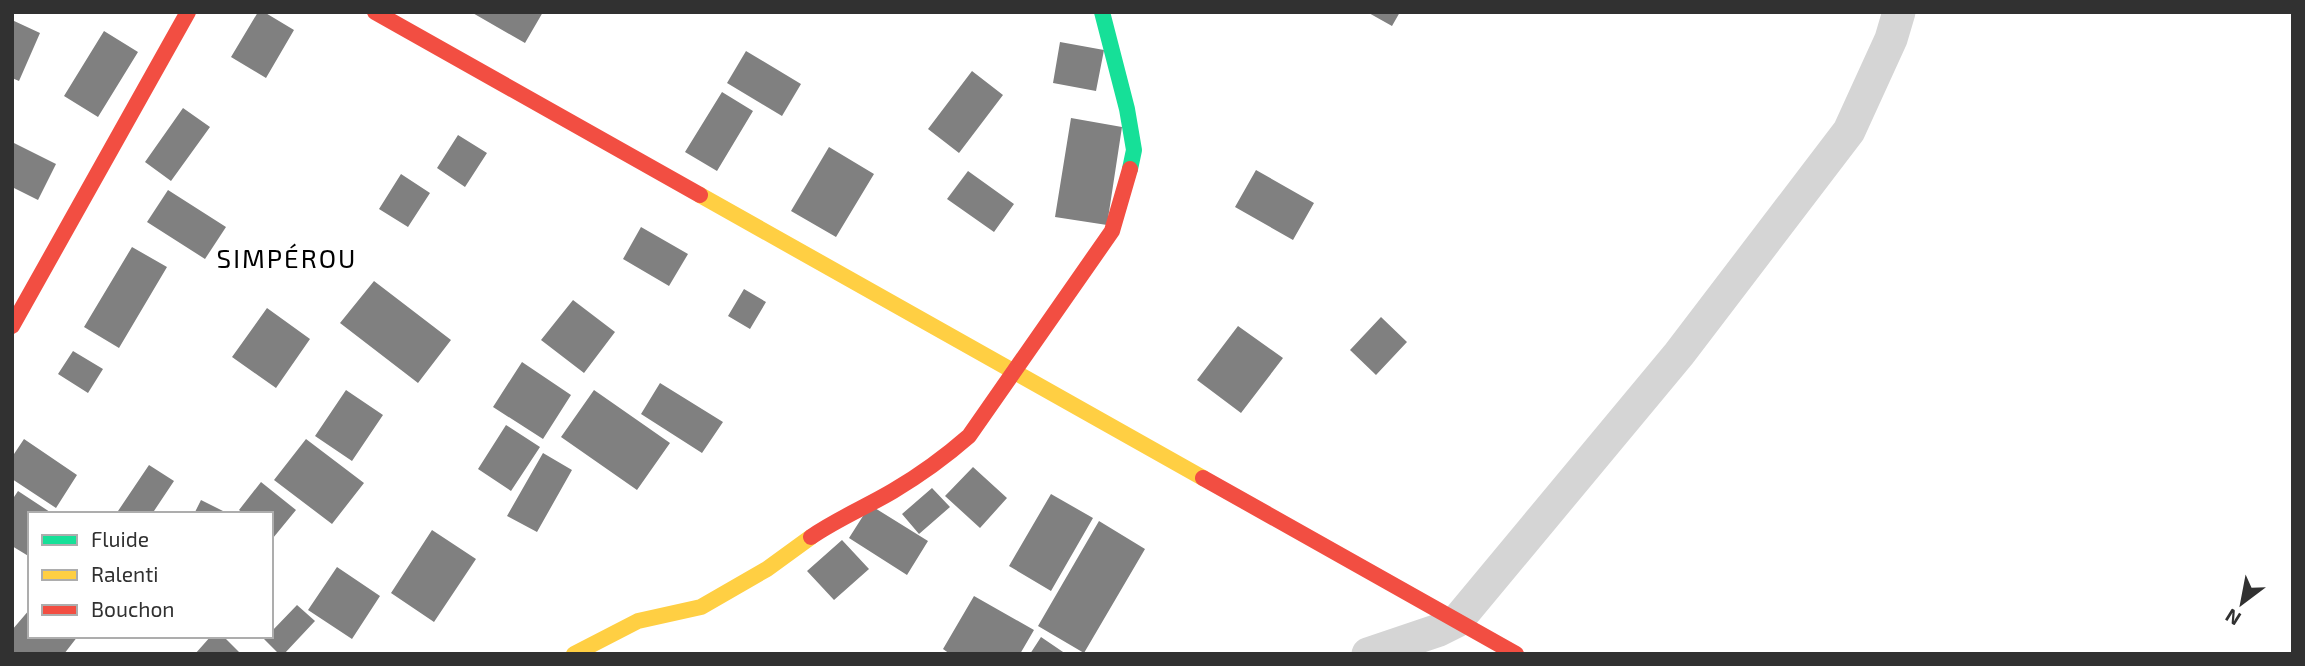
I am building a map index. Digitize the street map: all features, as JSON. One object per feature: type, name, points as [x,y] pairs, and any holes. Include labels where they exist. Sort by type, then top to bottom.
[{"type":"street","points":[[12,326],[188,12]]},
{"type":"street","points":[[375,12],[1516,654]]},
{"type":"street","points":[[574,654],[638,621],[701,607],[767,569],[828,525],[893,491],[933,466],[969,436],[1112,231],[1128,180],[1134,150],[1127,109],[1102,12]]},
{"type":"street","points":[[1368,654],[1439,630],[1457,621],[1679,354],[1849,131],[1891,40],[1899,12]]},
{"type":"building","points":[[258,12],[264,12],[294,30],[266,78],[231,57]]},
{"type":"building","points":[[471,12],[543,12],[525,43]]},
{"type":"building","points":[[1367,12],[1400,12],[1392,26]]},
{"type":"building","points":[[12,20],[40,33],[19,81],[12,78]]},
{"type":"building","points":[[104,31],[138,52],[98,117],[64,96]]},
{"type":"building","points":[[1060,42],[1104,50],[1096,91],[1053,83]]},
{"type":"building","points":[[746,51],[801,84],[782,116],[727,83]]},
{"type":"building","points":[[972,71],[1003,95],[959,153],[928,129]]},
{"type":"building","points":[[722,92],[753,111],[717,171],[685,152]]},
{"type":"building","points":[[183,108],[210,127],[171,181],[145,162]]},
{"type":"building","points":[[1071,118],[1122,127],[1107,225],[1055,217]]},
{"type":"building","points":[[458,135],[487,153],[465,187],[437,168]]},
{"type":"building","points":[[12,142],[56,164],[38,200],[12,187]]},
{"type":"building","points":[[829,147],[874,174],[836,237],[791,211]]},
{"type":"building","points":[[1256,170],[1314,203],[1293,240],[1235,207]]},
{"type":"building","points":[[968,171],[1014,204],[994,232],[947,199]]},
{"type":"building","points":[[401,174],[430,193],[408,227],[379,209]]},
{"type":"building","points":[[168,190],[226,227],[205,259],[147,222]]},
{"type":"building","points":[[641,227],[688,254],[669,286],[623,259]]},
{"type":"building","points":[[132,247],[167,267],[119,348],[84,327]]},
{"type":"building","points":[[374,281],[451,340],[418,383],[340,323]]},
{"type":"building","points":[[744,289],[766,302],[750,329],[728,316]]},
{"type":"building","points":[[573,300],[615,332],[584,373],[541,340]]},
{"type":"building","points":[[267,308],[310,339],[276,388],[232,357]]},
{"type":"building","points":[[1381,317],[1407,342],[1376,375],[1350,350]]},
{"type":"building","points":[[1238,326],[1283,358],[1241,413],[1197,380]]},
{"type":"building","points":[[73,351],[103,369],[88,393],[58,374]]},
{"type":"building","points":[[522,362],[571,395],[543,439],[493,407]]},
{"type":"building","points":[[660,383],[723,422],[702,453],[641,414]]},
{"type":"building","points":[[346,390],[383,415],[352,461],[315,436]]},
{"type":"building","points":[[594,390],[670,443],[637,490],[561,437]]},
{"type":"building","points":[[506,425],[540,447],[511,491],[478,469]]},
{"type":"building","points":[[24,439],[77,475],[56,508],[12,479],[12,457]]},
{"type":"building","points":[[306,439],[364,483],[332,524],[274,480]]},
{"type":"building","points":[[543,453],[572,470],[537,532],[507,516]]},
{"type":"building","points":[[149,465],[174,481],[153,512],[117,512]]},
{"type":"building","points":[[973,467],[1007,498],[980,528],[945,496]]},
{"type":"building","points":[[261,482],[296,510],[273,538],[273,512],[239,510]]},
{"type":"building","points":[[932,488],[950,507],[919,534],[902,514]]},
{"type":"building","points":[[18,491],[50,512],[28,512],[28,556],[12,546],[12,500]]},
{"type":"building","points":[[1051,494],[1093,518],[1051,591],[1009,566]]},
{"type":"building","points":[[201,500],[225,512],[195,512]]},
{"type":"building","points":[[870,505],[928,541],[907,575],[849,538]]},
{"type":"building","points":[[1099,521],[1145,549],[1084,653],[1038,626]]},
{"type":"building","points":[[432,530],[476,559],[434,622],[391,593]]},
{"type":"building","points":[[842,540],[869,569],[834,600],[807,571]]},
{"type":"building","points":[[337,567],[380,596],[352,639],[308,610]]},
{"type":"building","points":[[974,596],[1034,630],[1020,654],[950,654],[943,649]]},
{"type":"building","points":[[297,605],[315,621],[284,654],[279,654],[264,639],[273,638],[273,630]]},
{"type":"building","points":[[28,611],[28,638],[76,638],[64,654],[12,654],[12,630]]},
{"type":"building","points":[[1041,637],[1066,654],[1030,654]]},
{"type":"building","points":[[209,638],[225,638],[241,654],[195,654]]},
{"type":"traffic: fast","points":[[1102,12],[1127,109],[1134,150],[1130,169]]},
{"type":"traffic: slow","points":[[700,195],[1203,478]]},
{"type":"traffic: slow","points":[[574,654],[638,621],[701,607],[767,569],[811,537]]},
{"type":"traffic: jam","points":[[12,326],[188,12]]},
{"type":"traffic: jam","points":[[375,12],[700,195]]},
{"type":"traffic: jam","points":[[811,537],[913,479],[969,436],[1112,231],[1130,169]]},
{"type":"traffic: jam","points":[[1203,478],[1516,654]]},
{"type":"district","name":"SIMPÉROU","points":[[287,259]]}]
